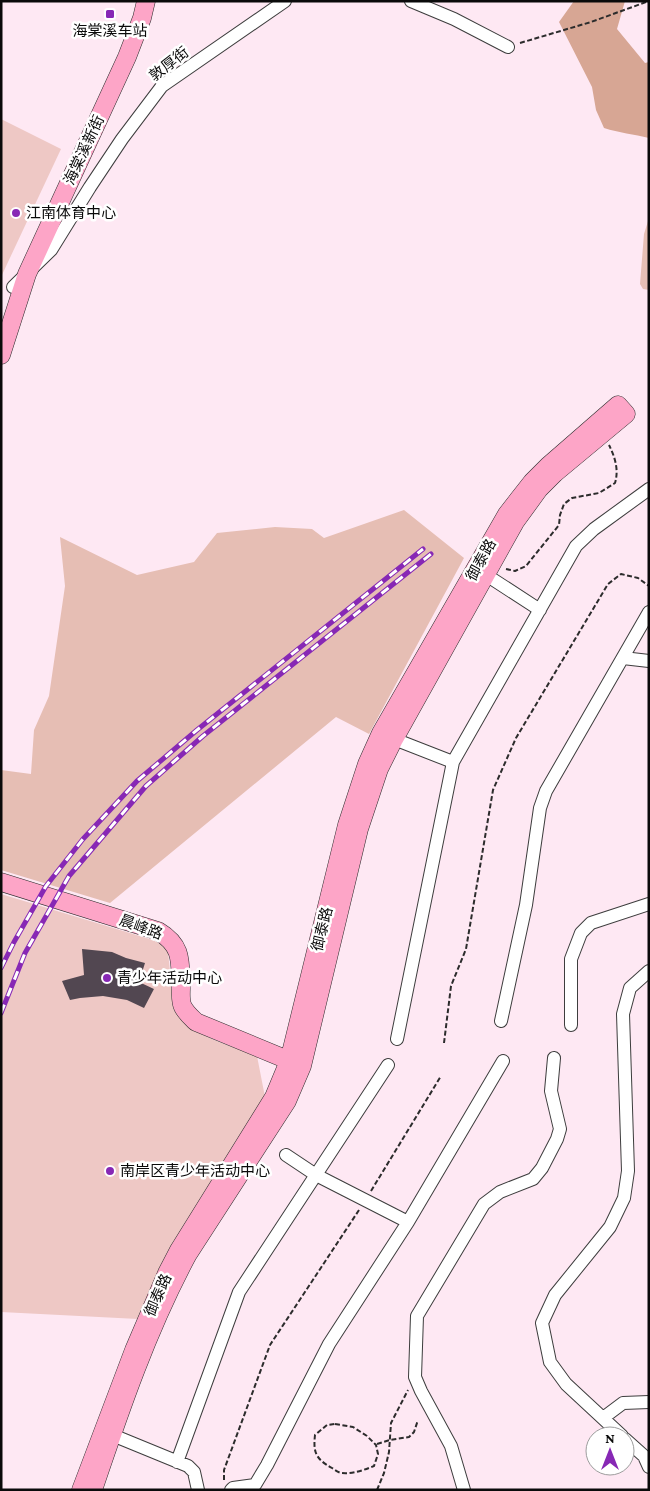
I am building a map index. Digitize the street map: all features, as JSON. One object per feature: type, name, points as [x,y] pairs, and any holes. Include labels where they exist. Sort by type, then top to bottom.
[{"type":"street","name":"海棠溪新街","points":[[2,347],[13,287],[118,52],[133,15],[136,1]]},
{"type":"street","name":"海棠溪新街","points":[[8,314],[127,57],[142,18],[146,1]]},
{"type":"street","name":"敦厚街","points":[[13,287],[51,250],[122,139],[162,86],[285,1]]},
{"type":"street","points":[[411,1],[454,19],[508,47]]},
{"type":"street","points":[[8,314],[51,250]]},
{"type":"street","name":"御泰路","points":[[81,1490],[107,1433],[149,1313],[167,1273],[179,1250],[295,1064],[359,829],[379,769],[394,739],[484,570],[507,514],[532,482],[548,466],[622,410],[604,432],[554,473],[539,489],[484,570],[382,733],[367,764],[347,825],[295,1064]]},
{"type":"street","points":[[397,1039],[453,762],[576,546],[594,529],[649,489]]},
{"type":"street","points":[[484,570],[540,610]]},
{"type":"street","points":[[501,1021],[526,905],[540,808],[546,791],[649,612]]},
{"type":"street","points":[[623,658],[649,661]]},
{"type":"street","points":[[394,739],[453,762]]},
{"type":"street","name":"晨峰路","points":[[1,882],[163,934],[169,938],[180,957],[181,999],[188,1015],[196,1022],[295,1064]]},
{"type":"street","points":[[571,1025],[571,959],[581,933],[591,923],[649,904]]},
{"type":"street","points":[[611,1426],[566,1384],[550,1362],[542,1323],[555,1295],[610,1227],[624,1198],[628,1171],[623,1014],[630,988],[649,971]]},
{"type":"street","points":[[464,1490],[451,1446],[421,1391],[415,1376],[417,1316],[426,1298],[484,1204],[500,1192],[533,1179],[542,1168],[558,1139],[560,1129],[551,1091],[554,1058]]},
{"type":"street","points":[[232,1489],[255,1485],[329,1344],[408,1222],[503,1061]]},
{"type":"street","points":[[177,1462],[239,1292],[388,1064]]},
{"type":"street","points":[[286,1155],[316,1175],[408,1222]]},
{"type":"street","points":[[602,1418],[623,1403],[649,1402]]},
{"type":"street","points":[[107,1433],[188,1466],[194,1472],[198,1490]]},
{"type":"street","name":"御泰路","points":[[93,1490],[107,1433]]},
{"type":"street","points":[[635,1448],[644,1456],[649,1467]]},
{"type":"path","points":[[508,47],[591,22],[648,1]]},
{"type":"path","points":[[484,570],[514,571],[526,566],[559,526],[564,504],[572,498],[600,492],[615,483],[618,475],[614,457],[604,432]]},
{"type":"path","points":[[444,1043],[451,986],[466,949],[493,790],[516,738],[608,584],[621,574],[638,578],[649,586]]},
{"type":"path","points":[[232,1489],[224,1481],[224,1470],[270,1345],[365,1200],[441,1076]]},
{"type":"path","points":[[377,1490],[389,1452],[391,1423],[415,1376]]},
{"type":"path","points":[[376,1445],[390,1440],[410,1437],[418,1420]]},
{"type":"path","points":[[336,1424],[353,1426],[376,1445],[378,1454],[374,1466],[363,1471],[341,1474],[321,1461],[316,1453],[314,1444],[315,1435],[327,1425],[336,1424]]},
{"type":"shaded area","points":[[574,1],[625,1],[617,29],[645,63],[649,62],[649,138],[604,128],[596,110],[592,87],[559,22]]},
{"type":"shaded area","name":"江南体育中心","points":[[1,119],[61,149],[1,277]]},
{"type":"shaded area","points":[[649,218],[649,290],[643,289],[640,284],[644,234]]},
{"type":"shaded area","points":[[404,510],[464,558],[369,734],[336,717],[110,903],[1,870],[1,770],[31,774],[34,730],[49,696],[65,586],[60,537],[137,575],[194,562],[217,533],[275,527],[312,529],[324,538]]},
{"type":"shaded area","name":"南岸区青少年活动中心","points":[[1,894],[161,944],[168,952],[174,1010],[181,1019],[190,1027],[211,1039],[257,1056],[265,1097],[160,1269],[138,1319],[1,1312]]},
{"type":"building","name":"青少年活动中心","points":[[82,949],[112,952],[145,963],[139,982],[154,989],[144,1008],[127,1000],[103,996],[70,1000],[62,981],[84,975]]},
{"type":"railway","points":[[1,968],[46,886],[83,839],[137,781],[197,730],[423,549]]},
{"type":"railway","points":[[1,1013],[25,953],[69,876],[146,786],[203,736],[431,554]]},
{"type":"place","name":"海棠溪车站","points":[[110,14]]},
{"type":"place","name":"江南体育中心","points":[[16,213]]},
{"type":"place","name":"青少年活动中心","points":[[107,978]]},
{"type":"place","name":"南岸区青少年活动中心","points":[[110,1171]]}]
